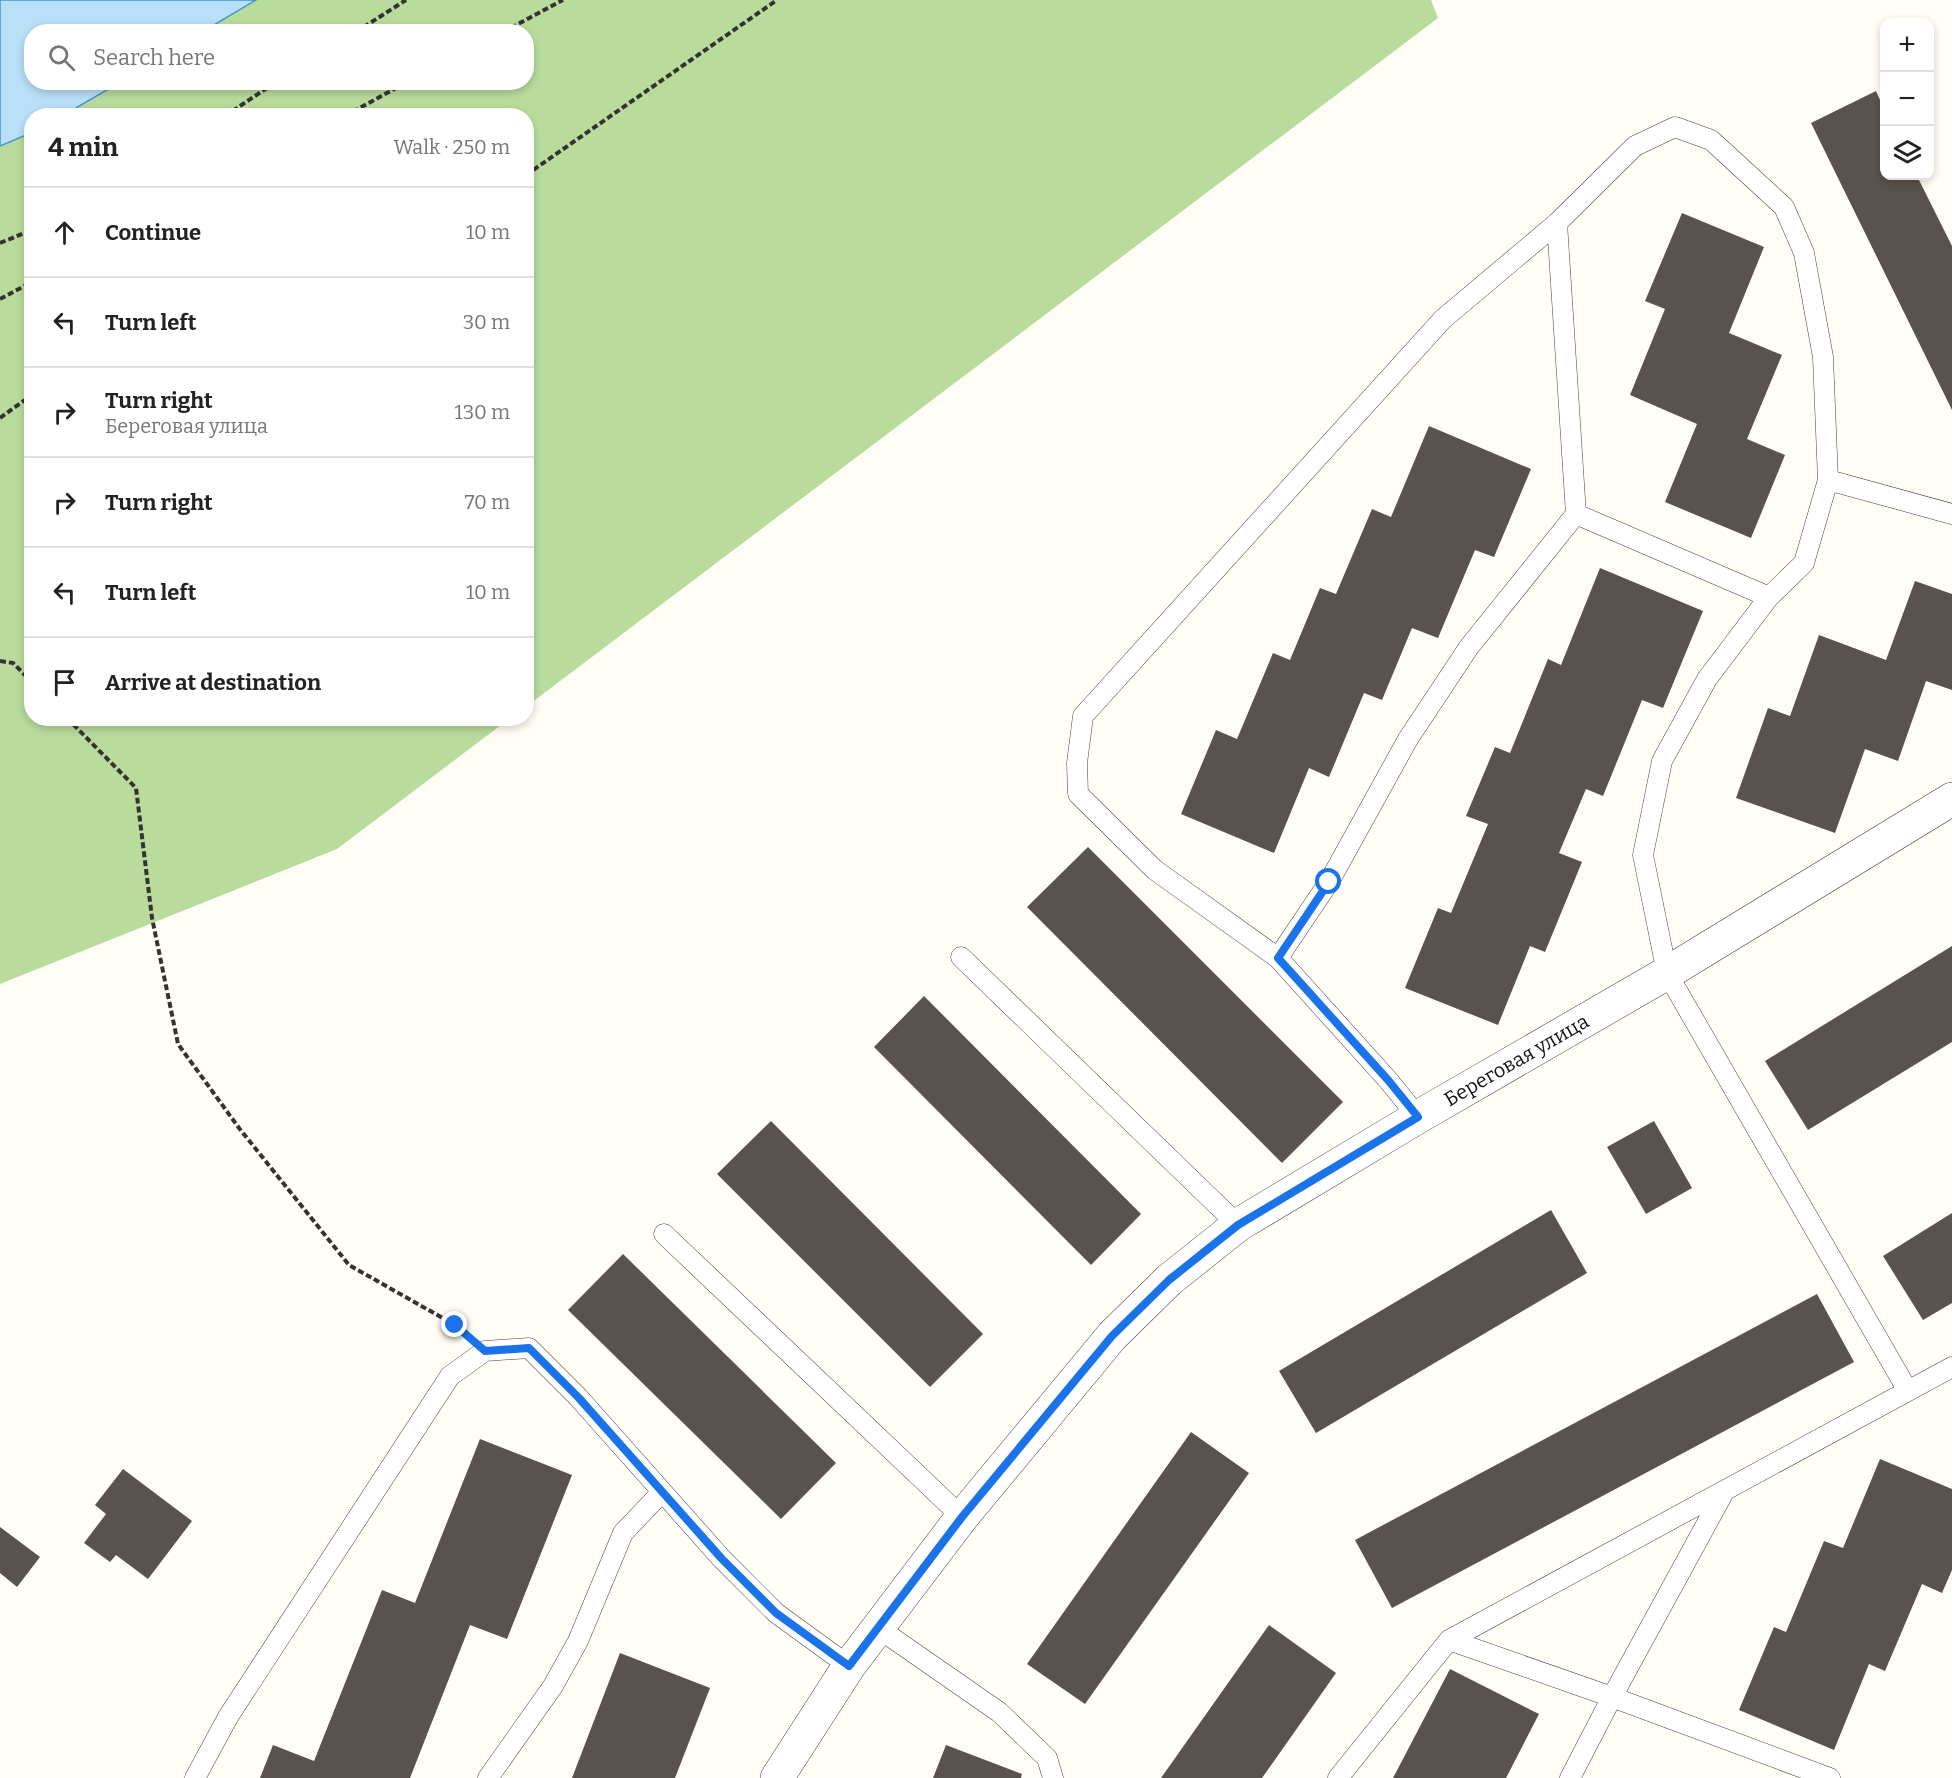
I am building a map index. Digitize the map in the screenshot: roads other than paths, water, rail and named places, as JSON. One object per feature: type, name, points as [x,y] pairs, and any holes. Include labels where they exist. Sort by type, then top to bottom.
[{"type":"street","name":"Береговая улица","points":[[777,1778],[849,1666],[962,1517],[1112,1336],[1169,1280],[1238,1225],[1418,1117],[1667,973],[1952,799]]},
{"type":"lane","points":[[1418,1117],[1388,1080],[1278,958],[1155,870],[1077,794],[1077,762],[1083,716],[1443,319],[1557,224],[1635,146],[1675,127],[1711,140],[1784,207],[1804,253],[1823,357],[1828,480],[1804,563],[1769,597],[1707,680],[1662,761],[1643,855],[1667,973],[1908,1390]]},
{"type":"lane","points":[[1278,958],[1329,882],[1408,739],[1469,647],[1576,514],[1557,224]]},
{"type":"lane","points":[[1828,480],[1952,514]]},
{"type":"lane","points":[[1576,514],[1769,597]]},
{"type":"lane","points":[[961,957],[1238,1225]]},
{"type":"lane","points":[[664,1234],[962,1517]]},
{"type":"lane","points":[[195,1778],[228,1717],[450,1376],[485,1351],[529,1348],[578,1397],[722,1559],[776,1613],[849,1666]]},
{"type":"lane","points":[[1338,1778],[1449,1640],[1952,1367]]},
{"type":"lane","points":[[1570,1778],[1612,1696],[1725,1490]]},
{"type":"lane","points":[[488,1778],[553,1686],[578,1641],[623,1533],[662,1492]]},
{"type":"lane","points":[[878,1628],[999,1712],[1047,1758],[1053,1778]]},
{"type":"lane","points":[[1449,1640],[1612,1696],[1830,1778]]},
{"type":"water","points":[[0,0],[256,0],[216,24],[24,24],[24,90],[107,90],[76,108],[24,108],[24,136],[0,146]]}]
